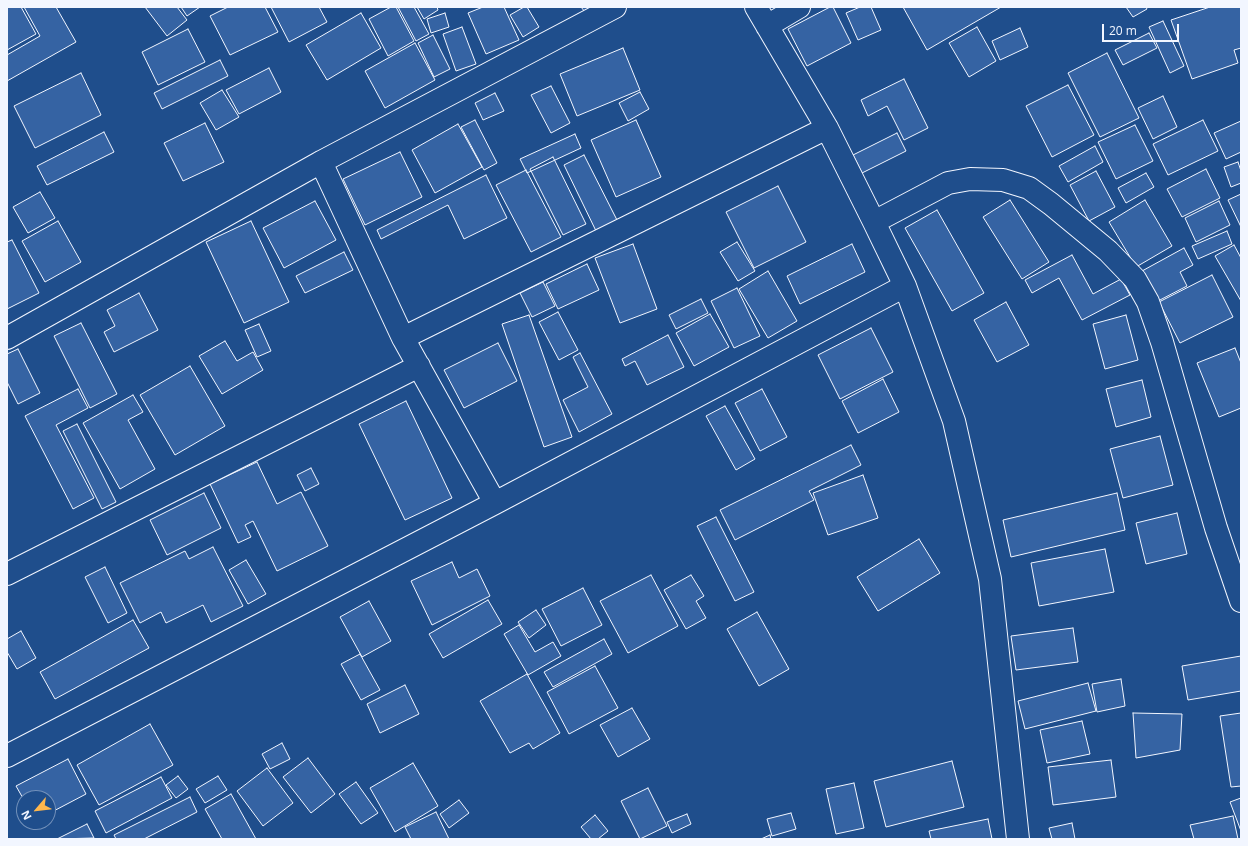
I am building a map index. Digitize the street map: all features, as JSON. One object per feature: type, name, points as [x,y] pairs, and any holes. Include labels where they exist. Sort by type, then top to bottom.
[{"type":"street","points":[[7,338],[321,162],[615,7]]},
{"type":"street","points":[[756,7],[827,128],[874,222],[904,286],[954,421],[990,579],[1018,839]]},
{"type":"street","points":[[767,26],[799,7]]},
{"type":"street","points":[[403,338],[827,128]]},
{"type":"street","points":[[321,162],[403,338],[495,503]]},
{"type":"street","points":[[874,222],[948,183],[970,179],[1003,180],[1029,188],[1052,204],[1108,251],[1135,279],[1148,302],[1162,342],[1216,528],[1241,601]]},
{"type":"street","points":[[7,756],[495,503],[904,286]]},
{"type":"street","points":[[7,574],[419,366]]},
{"type":"building","points":[[7,7],[21,7],[36,34],[7,50]]},
{"type":"building","points":[[24,7],[56,7],[76,42],[7,81],[7,55],[40,36]]},
{"type":"building","points":[[145,7],[177,7],[187,20],[167,36]]},
{"type":"building","points":[[181,7],[200,7],[187,16]]},
{"type":"building","points":[[228,7],[265,7],[278,32],[230,55],[210,16]]},
{"type":"building","points":[[271,7],[319,7],[327,22],[289,42]]},
{"type":"building","points":[[391,7],[396,7],[414,41],[388,56],[369,19]]},
{"type":"building","points":[[398,7],[414,7],[429,34],[416,41]]},
{"type":"building","points":[[417,7],[437,7],[438,10],[424,19]]},
{"type":"building","points":[[483,7],[504,7],[519,40],[486,54],[468,13]]},
{"type":"building","points":[[524,7],[527,7],[539,27],[523,37],[510,15]]},
{"type":"building","points":[[581,7],[593,7],[585,12]]},
{"type":"building","points":[[830,7],[833,7],[851,43],[807,66],[788,29]]},
{"type":"building","points":[[860,7],[871,7],[881,30],[858,40],[846,13]]},
{"type":"building","points":[[903,7],[1001,7],[927,50]]},
{"type":"building","points":[[1126,7],[1146,7],[1147,9],[1133,17]]},
{"type":"building","points":[[1210,7],[1241,7],[1241,48],[1234,50],[1238,63],[1192,79],[1171,20]]},
{"type":"building","points":[[361,13],[381,48],[327,80],[306,45]]},
{"type":"building","points":[[445,13],[449,27],[431,33],[427,19]]},
{"type":"building","points":[[1163,21],[1184,66],[1170,73],[1149,27]]},
{"type":"building","points":[[462,27],[476,64],[456,71],[443,34]]},
{"type":"building","points":[[977,27],[996,61],[969,77],[949,43]]},
{"type":"building","points":[[1020,28],[1028,47],[1000,60],[992,41]]},
{"type":"building","points":[[188,29],[205,62],[158,85],[142,52]]},
{"type":"building","points":[[1149,33],[1157,48],[1123,65],[1115,50]]},
{"type":"building","points":[[433,35],[450,69],[434,77],[418,43]]},
{"type":"building","points":[[415,43],[435,80],[385,108],[365,71]]},
{"type":"building","points":[[623,48],[640,90],[577,116],[560,74]]},
{"type":"building","points":[[1107,53],[1139,118],[1100,137],[1068,73]]},
{"type":"building","points":[[220,60],[228,76],[162,109],[154,93]]},
{"type":"building","points":[[269,68],[281,92],[239,114],[226,90]]},
{"type":"building","points":[[81,73],[101,115],[35,148],[14,106]]},
{"type":"building","points":[[904,79],[928,128],[904,140],[887,106],[868,116],[861,100]]},
{"type":"building","points":[[1068,85],[1094,135],[1052,157],[1026,106]]},
{"type":"building","points":[[551,86],[570,123],[551,133],[531,95]]},
{"type":"building","points":[[222,90],[239,117],[216,130],[200,103]]},
{"type":"building","points":[[640,92],[649,109],[628,121],[619,103]]},
{"type":"building","points":[[495,93],[504,111],[483,120],[475,103]]},
{"type":"building","points":[[1163,96],[1177,127],[1153,139],[1138,108]]},
{"type":"building","points":[[475,120],[497,163],[484,170],[461,127]]},
{"type":"building","points":[[636,120],[661,177],[616,197],[591,140]]},
{"type":"building","points":[[1203,120],[1218,151],[1168,175],[1153,144]]},
{"type":"building","points":[[1241,121],[1241,152],[1226,159],[1214,133]]},
{"type":"building","points":[[205,123],[224,162],[183,181],[164,143]]},
{"type":"building","points":[[458,124],[482,167],[435,193],[412,150]]},
{"type":"building","points":[[1135,125],[1153,161],[1116,179],[1098,142]]},
{"type":"building","points":[[104,132],[114,152],[47,185],[37,166]]},
{"type":"building","points":[[897,133],[906,151],[862,173],[853,155]]},
{"type":"building","points":[[575,134],[581,148],[527,173],[520,159]]},
{"type":"building","points":[[1095,146],[1103,162],[1068,182],[1059,166]]},
{"type":"building","points":[[400,152],[422,197],[365,225],[343,179]]},
{"type":"building","points":[[584,155],[618,222],[597,233],[564,165]]},
{"type":"building","points":[[553,157],[586,224],[563,235],[530,169]]},
{"type":"building","points":[[1238,162],[1241,171],[1241,183],[1231,187],[1224,167]]},
{"type":"building","points":[[1206,169],[1220,198],[1182,217],[1167,189]]},
{"type":"building","points":[[526,170],[561,237],[531,252],[496,185]]},
{"type":"building","points":[[1096,171],[1115,207],[1089,221],[1070,185]]},
{"type":"building","points":[[1146,173],[1154,187],[1126,203],[1118,188]]},
{"type":"building","points":[[486,175],[507,218],[464,239],[448,205],[381,239],[377,230]]},
{"type":"building","points":[[778,186],[806,242],[754,268],[726,212]]},
{"type":"building","points":[[40,192],[55,218],[28,233],[13,207]]},
{"type":"building","points":[[1241,194],[1241,227],[1228,200]]},
{"type":"building","points":[[1010,200],[1049,262],[1022,279],[983,217]]},
{"type":"building","points":[[1145,200],[1172,246],[1136,267],[1109,222]]},
{"type":"building","points":[[315,201],[336,240],[284,268],[263,228]]},
{"type":"building","points":[[1219,201],[1230,225],[1196,242],[1185,218]]},
{"type":"building","points":[[937,210],[984,293],[952,311],[905,228]]},
{"type":"building","points":[[58,221],[81,262],[45,282],[22,241]]},
{"type":"building","points":[[251,221],[289,302],[244,323],[206,242]]},
{"type":"building","points":[[1227,231],[1232,244],[1198,259],[1192,246]]},
{"type":"building","points":[[12,240],[39,293],[7,309],[7,242]]},
{"type":"building","points":[[737,242],[755,271],[738,281],[720,252]]},
{"type":"building","points":[[633,244],[657,309],[620,323],[595,258]]},
{"type":"building","points":[[852,244],[865,272],[800,304],[787,276]]},
{"type":"building","points":[[1234,245],[1241,258],[1241,301],[1215,256]]},
{"type":"building","points":[[1184,248],[1193,265],[1180,272],[1187,286],[1158,301],[1142,271]]},
{"type":"building","points":[[344,252],[353,270],[305,293],[296,276]]},
{"type":"building","points":[[1072,255],[1093,294],[1121,279],[1130,295],[1082,320],[1059,278],[1032,293],[1025,280]]},
{"type":"building","points":[[587,264],[599,290],[558,309],[546,284]]},
{"type":"building","points":[[768,271],[797,321],[768,338],[739,289]]},
{"type":"building","points":[[1212,275],[1233,317],[1180,343],[1159,302]]},
{"type":"building","points":[[543,282],[555,306],[532,317],[520,293]]},
{"type":"building","points":[[737,288],[760,336],[734,348],[711,301]]},
{"type":"building","points":[[139,293],[158,330],[114,352],[104,332],[115,326],[107,310]]},
{"type":"building","points":[[701,299],[708,313],[676,329],[669,315]]},
{"type":"building","points":[[1006,302],[1029,345],[997,362],[974,320]]},
{"type":"building","points":[[558,312],[578,350],[559,360],[539,322]]},
{"type":"building","points":[[710,314],[729,347],[694,366],[676,333]]},
{"type":"building","points":[[529,315],[572,437],[544,447],[502,324]]},
{"type":"building","points":[[1126,315],[1138,360],[1105,369],[1093,324]]},
{"type":"building","points":[[81,323],[117,394],[90,408],[54,336]]},
{"type":"building","points":[[259,324],[271,351],[257,357],[245,330]]},
{"type":"building","points":[[871,328],[893,372],[840,399],[818,355]]},
{"type":"building","points":[[668,335],[684,367],[647,385],[635,361],[625,366],[622,359]]},
{"type":"building","points":[[225,341],[237,361],[253,352],[263,370],[222,394],[199,356]]},
{"type":"building","points":[[498,343],[517,381],[464,408],[444,370]]},
{"type":"building","points":[[1235,348],[1241,363],[1241,408],[1219,417],[1197,363]]},
{"type":"building","points":[[18,349],[40,393],[18,404],[7,382],[7,354]]},
{"type":"building","points":[[580,353],[612,414],[579,432],[563,400],[588,387],[573,357]]},
{"type":"building","points":[[190,366],[225,426],[175,455],[140,395]]},
{"type":"building","points":[[883,379],[899,412],[858,433],[842,401]]},
{"type":"building","points":[[1142,380],[1151,417],[1116,427],[1106,389]]},
{"type":"building","points":[[78,389],[88,408],[56,425],[94,498],[73,509],[25,416]]},
{"type":"building","points":[[762,389],[787,437],[760,451],[735,403]]},
{"type":"building","points":[[133,395],[143,412],[128,420],[155,469],[120,489],[83,423]]},
{"type":"building","points":[[406,401],[452,498],[405,520],[359,424]]},
{"type":"building","points":[[725,406],[755,459],[736,470],[706,416]]},
{"type":"building","points":[[77,424],[116,502],[102,509],[63,431]]},
{"type":"building","points":[[1160,436],[1173,485],[1123,498],[1110,449]]},
{"type":"building","points":[[851,445],[861,465],[809,491],[814,500],[735,540],[720,510]]},
{"type":"building","points":[[257,462],[277,504],[301,492],[328,546],[277,571],[253,521],[245,525],[251,537],[238,543],[210,484]]},
{"type":"building","points":[[311,468],[319,484],[305,491],[297,475]]},
{"type":"building","points":[[863,475],[878,518],[828,535],[813,493]]},
{"type":"building","points":[[204,493],[221,528],[167,555],[150,520]]},
{"type":"building","points":[[1117,493],[1125,530],[1011,557],[1003,520]]},
{"type":"building","points":[[1177,513],[1187,554],[1146,564],[1136,523]]},
{"type":"building","points":[[716,517],[754,592],[735,601],[697,526]]},
{"type":"building","points":[[919,539],[940,573],[878,611],[857,577]]},
{"type":"building","points":[[213,547],[243,606],[211,622],[203,605],[166,623],[161,612],[140,623],[120,583],[185,551],[189,559]]},
{"type":"building","points":[[1105,549],[1114,592],[1039,606],[1031,563]]},
{"type":"building","points":[[246,560],[266,594],[248,604],[229,570]]},
{"type":"building","points":[[452,562],[459,578],[477,569],[490,596],[432,625],[411,581]]},
{"type":"building","points":[[105,567],[127,613],[108,623],[85,577]]},
{"type":"building","points":[[651,575],[678,626],[628,653],[600,601]]},
{"type":"building","points":[[691,575],[704,596],[696,601],[706,618],[686,629],[664,590]]},
{"type":"building","points":[[583,588],[602,625],[561,646],[542,609]]},
{"type":"building","points":[[488,600],[502,624],[443,658],[429,634]]},
{"type":"building","points":[[369,601],[391,641],[362,657],[340,617]]},
{"type":"building","points":[[536,610],[546,625],[529,638],[518,622]]},
{"type":"building","points":[[757,612],[789,669],[759,686],[727,629]]},
{"type":"building","points":[[133,620],[149,648],[55,699],[40,672]]},
{"type":"building","points":[[519,625],[535,652],[553,642],[561,656],[528,675],[504,634]]},
{"type":"building","points":[[1073,628],[1078,662],[1016,670],[1011,636]]},
{"type":"building","points":[[21,631],[36,658],[17,669],[7,652],[7,639]]},
{"type":"building","points":[[604,639],[612,654],[553,687],[544,672]]},
{"type":"building","points":[[360,654],[380,690],[361,700],[341,664]]},
{"type":"building","points":[[1241,656],[1241,691],[1188,700],[1182,666]]},
{"type":"building","points":[[595,666],[618,708],[569,734],[547,692]]},
{"type":"building","points":[[527,674],[560,733],[533,749],[529,743],[510,753],[480,701]]},
{"type":"building","points":[[1121,679],[1125,706],[1097,712],[1092,684]]},
{"type":"building","points":[[1088,683],[1096,711],[1025,729],[1018,701]]},
{"type":"building","points":[[405,685],[419,714],[380,733],[367,704]]},
{"type":"building","points":[[632,708],[650,739],[618,757],[600,725]]},
{"type":"building","points":[[1133,713],[1182,714],[1180,750],[1136,758]]},
{"type":"building","points":[[1241,713],[1241,786],[1231,787],[1220,716]]},
{"type":"building","points":[[1082,721],[1090,754],[1047,763],[1040,730]]},
{"type":"building","points":[[150,724],[173,765],[99,805],[77,765]]},
{"type":"building","points":[[282,743],[290,759],[270,769],[262,754]]},
{"type":"building","points":[[308,758],[335,794],[311,813],[283,777]]},
{"type":"building","points":[[68,759],[86,794],[56,810],[56,790],[18,790],[16,786]]},
{"type":"building","points":[[1111,760],[1116,797],[1053,805],[1048,767]]},
{"type":"building","points":[[952,761],[964,807],[886,827],[874,781]]},
{"type":"building","points":[[413,763],[438,806],[395,832],[370,788]]},
{"type":"building","points":[[267,768],[293,803],[263,826],[237,791]]},
{"type":"building","points":[[178,776],[188,789],[176,798],[166,785]]},
{"type":"building","points":[[218,776],[227,790],[205,803],[196,789]]},
{"type":"building","points":[[161,777],[172,798],[106,833],[95,811]]},
{"type":"building","points":[[356,782],[378,813],[361,824],[339,794]]},
{"type":"building","points":[[854,783],[864,828],[836,834],[826,789]]},
{"type":"building","points":[[648,788],[667,826],[640,839],[621,801]]},
{"type":"building","points":[[231,794],[256,839],[222,839],[205,809]]},
{"type":"building","points":[[190,797],[197,812],[144,839],[116,839],[114,835]]},
{"type":"building","points":[[1241,798],[1241,831],[1230,802]]},
{"type":"building","points":[[459,800],[469,813],[449,828],[440,814]]},
{"type":"building","points":[[436,812],[449,839],[411,839],[405,827]]},
{"type":"building","points":[[791,813],[796,829],[772,836],[767,819]]},
{"type":"building","points":[[687,814],[691,824],[672,833],[667,822]]},
{"type":"building","points":[[595,815],[608,831],[598,839],[591,839],[581,827]]},
{"type":"building","points":[[1233,816],[1238,839],[1194,839],[1190,825]]},
{"type":"building","points":[[988,819],[992,839],[931,839],[929,831]]},
{"type":"building","points":[[1072,823],[1075,839],[1052,839],[1049,828]]},
{"type":"building","points":[[87,824],[94,838],[57,839]]},
{"type":"building","points":[[770,835],[771,839],[761,839]]}]
